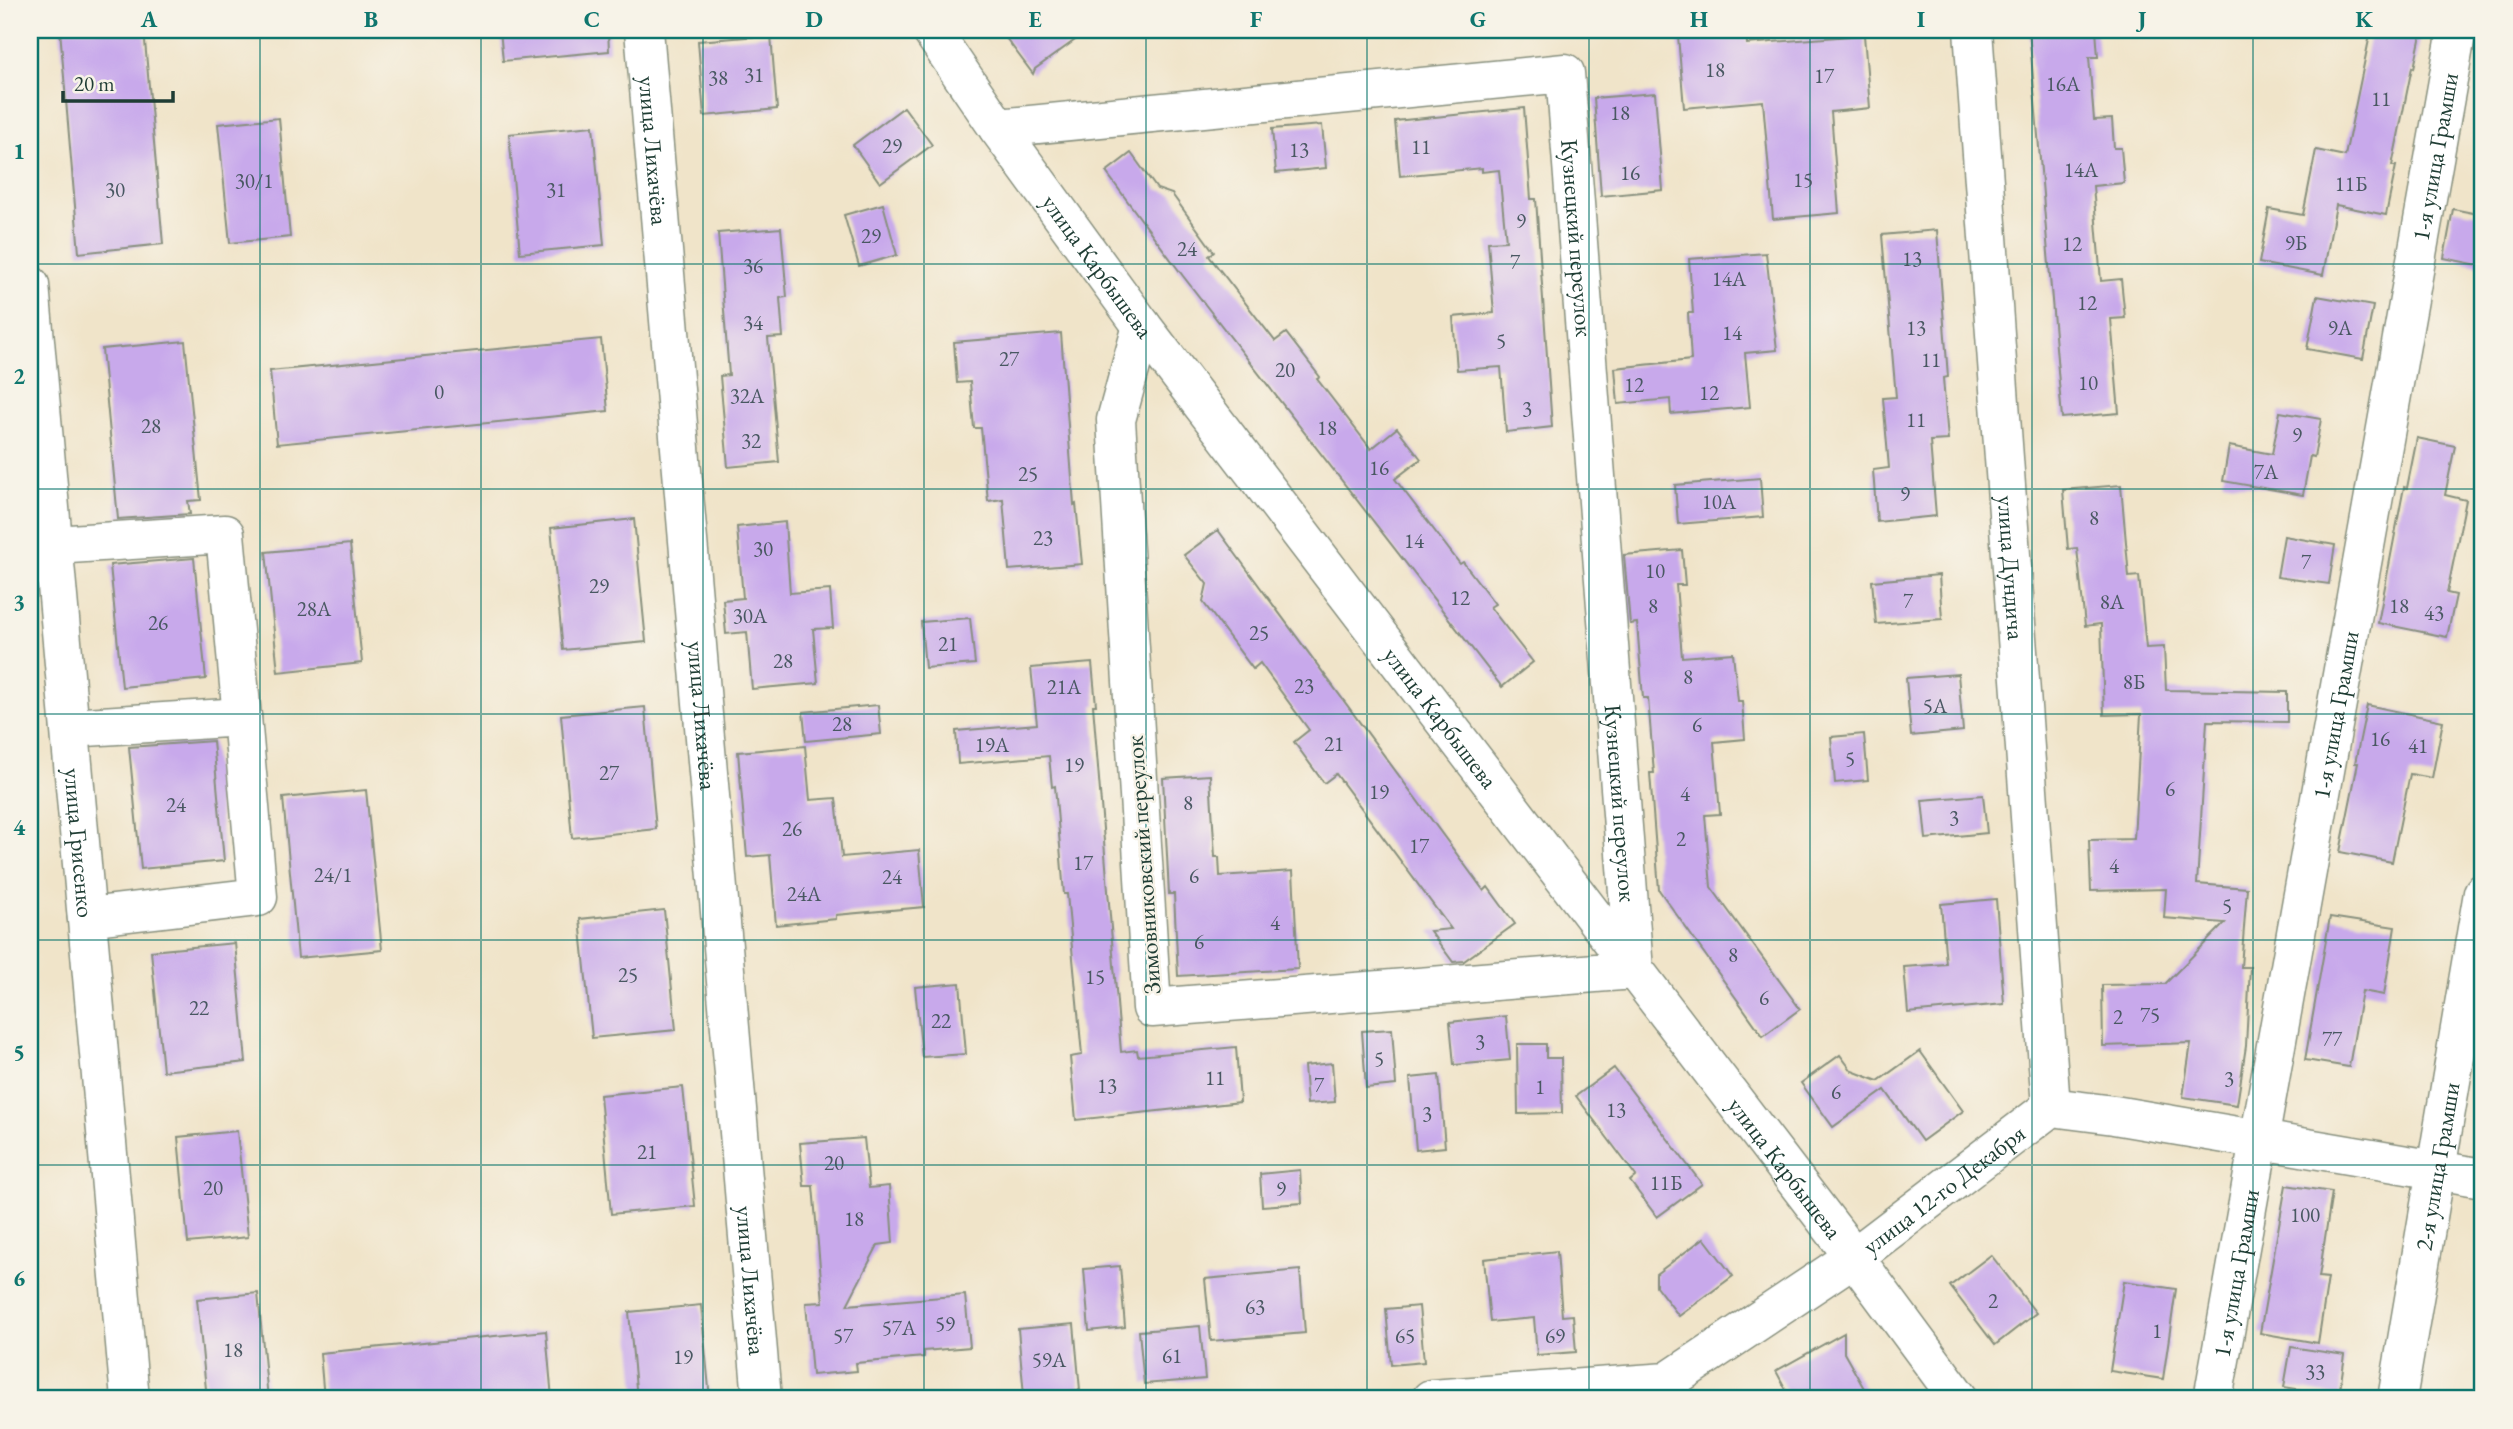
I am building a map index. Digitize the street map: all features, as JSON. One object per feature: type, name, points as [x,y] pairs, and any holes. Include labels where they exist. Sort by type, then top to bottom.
[{"type":"street","name":"улица Лихачёва","points":[[644,30],[762,1399]]},
{"type":"street","name":"улица Карбышева","points":[[931,30],[998,128],[1142,326],[1854,1257],[1959,1399]]},
{"type":"street","name":"улица Дундича","points":[[1973,30],[2052,1107]]},
{"type":"street","name":"1-я улица Грамши","points":[[2213,1399],[2456,30]]},
{"type":"street","name":"Кузнецкий переулок","points":[[998,128],[1565,72],[1633,970]]},
{"type":"street","name":"улица Грисенко","points":[[30,285],[34,374],[54,545],[130,1399]]},
{"type":"street","name":"Зимовниковский переулок","points":[[1142,326],[1116,420],[1152,1008],[1633,970]]},
{"type":"street","points":[[54,545],[225,534],[258,897],[87,917]]},
{"type":"street","points":[[70,728],[242,717]]},
{"type":"street","name":"2-я улица Грамши","points":[[2397,1399],[2483,893]]},
{"type":"street","points":[[2052,1107],[2114,1115],[2483,1178]]},
{"type":"street","name":"улица 12-го Декабря","points":[[1431,1399],[1668,1391],[1854,1257],[2052,1107]]},
{"type":"building","points":[[60,30],[144,30],[163,244],[79,253]]},
{"type":"building","points":[[500,30],[608,30],[609,51],[503,61]]},
{"type":"building","points":[[1000,30],[1089,30],[1035,69],[1033,74]]},
{"type":"building","points":[[1746,30],[1747,44],[1864,35],[1870,108],[1831,112],[1839,213],[1773,219],[1763,101],[1684,108],[1678,36]]},
{"type":"building","points":[[2029,30],[2096,30],[2098,57],[2089,57],[2094,120],[2112,119],[2114,148],[2121,148],[2124,183],[2093,186],[2101,281],[2121,279],[2125,318],[2111,319],[2119,413],[2062,418]]},
{"type":"building","points":[[2371,30],[2422,30],[2392,166],[2396,166],[2386,215],[2336,205],[2323,275],[2259,263],[2269,209],[2303,215],[2316,150],[2345,156]]},
{"type":"building","points":[[771,35],[777,109],[704,116],[698,41]]},
{"type":"building","points":[[1655,93],[1663,190],[1601,196],[1594,98]]},
{"type":"building","points":[[904,107],[932,145],[880,183],[853,145]]},
{"type":"building","points":[[1524,108],[1531,199],[1536,199],[1552,427],[1506,432],[1501,367],[1457,370],[1453,317],[1494,313],[1488,242],[1506,241],[1499,170],[1482,172],[1482,168],[1400,176],[1395,121]]},
{"type":"building","points":[[279,118],[290,237],[230,243],[218,124]]},
{"type":"building","points":[[1322,125],[1326,168],[1276,173],[1272,129]]},
{"type":"building","points":[[593,126],[604,245],[520,253],[509,134]]},
{"type":"building","points":[[1131,153],[1157,189],[1172,194],[1214,252],[1209,256],[1275,341],[1286,333],[1320,377],[1317,379],[1371,449],[1397,428],[1421,459],[1395,479],[1460,564],[1463,562],[1495,604],[1490,607],[1533,662],[1502,687],[1183,276],[1106,172]]},
{"type":"building","points":[[883,204],[897,255],[859,266],[844,215]]},
{"type":"building","points":[[2453,209],[2483,215],[2483,266],[2444,258]]},
{"type":"building","points":[[781,228],[787,297],[780,298],[783,337],[768,338],[779,462],[728,467],[720,376],[729,375],[718,233]]},
{"type":"building","points":[[1937,230],[1948,377],[1943,378],[1948,440],[1930,441],[1936,516],[1877,522],[1873,470],[1889,468],[1883,398],[1896,397],[1882,235]]},
{"type":"building","points":[[1766,253],[1777,350],[1745,353],[1750,407],[1671,414],[1670,399],[1618,404],[1615,368],[1691,360],[1688,313],[1693,313],[1689,259]]},
{"type":"building","points":[[2317,296],[2373,306],[2363,359],[2307,349]]},
{"type":"building","points":[[1061,333],[1074,505],[1076,504],[1082,564],[1009,570],[1003,499],[988,501],[981,428],[974,428],[970,382],[957,383],[954,342]]},
{"type":"building","points":[[601,339],[608,411],[277,444],[270,371]]},
{"type":"building","points":[[185,341],[201,500],[188,501],[190,514],[118,519],[102,349]]},
{"type":"building","points":[[2280,412],[2321,419],[2314,457],[2310,456],[2303,495],[2223,481],[2229,446],[2272,454]]},
{"type":"building","points":[[2417,438],[2455,446],[2445,495],[2466,500],[2447,593],[2456,595],[2447,637],[2378,623],[2404,487],[2407,488]]},
{"type":"building","points":[[1760,478],[1763,517],[1678,524],[1675,485]]},
{"type":"building","points":[[2121,485],[2129,577],[2139,576],[2146,648],[2164,647],[2166,690],[2287,692],[2287,722],[2207,721],[2197,884],[2247,888],[2241,967],[2250,967],[2246,1046],[2237,1105],[2183,1097],[2191,1043],[2103,1046],[2102,985],[2165,984],[2225,923],[2164,918],[2166,889],[2091,891],[2089,840],[2134,839],[2141,714],[2104,715],[2101,624],[2085,626],[2077,548],[2068,549],[2063,490]]},
{"type":"building","points":[[634,519],[646,642],[563,650],[551,528]]},
{"type":"building","points":[[785,522],[790,593],[830,590],[833,628],[813,629],[818,683],[752,689],[747,632],[726,634],[723,600],[743,598],[737,527]]},
{"type":"building","points":[[1218,530],[1484,891],[1488,887],[1515,924],[1464,961],[1453,962],[1430,931],[1451,929],[1336,774],[1324,783],[1294,742],[1309,730],[1260,663],[1253,669],[1203,602],[1207,584],[1184,555]]},
{"type":"building","points":[[2284,536],[2335,545],[2329,584],[2277,577]]},
{"type":"building","points":[[350,544],[362,663],[278,672],[266,552]]},
{"type":"building","points":[[1682,550],[1685,585],[1676,585],[1682,657],[1733,653],[1738,701],[1742,701],[1745,739],[1714,742],[1720,814],[1705,815],[1711,887],[1800,1009],[1763,1036],[1659,890],[1650,773],[1654,773],[1648,698],[1643,698],[1637,623],[1630,624],[1624,555]]},
{"type":"building","points":[[194,558],[206,679],[122,687],[110,565]]},
{"type":"building","points":[[1939,575],[1942,619],[1876,624],[1872,581]]},
{"type":"building","points":[[970,618],[975,664],[925,668],[921,622]]},
{"type":"building","points":[[1092,663],[1096,705],[1093,705],[1121,1052],[1137,1050],[1138,1056],[1236,1047],[1240,1102],[1076,1120],[1070,1057],[1082,1055],[1067,894],[1064,894],[1055,786],[1052,787],[1049,756],[958,764],[956,731],[1037,724],[1031,668]]},
{"type":"building","points":[[1958,674],[1963,731],[1911,736],[1906,678]]},
{"type":"building","points":[[878,705],[881,734],[806,741],[803,712]]},
{"type":"building","points":[[2367,705],[2443,721],[2432,778],[2410,774],[2392,862],[2340,852]]},
{"type":"building","points":[[645,707],[656,829],[572,838],[561,715]]},
{"type":"building","points":[[1864,734],[1868,780],[1835,783],[1831,737]]},
{"type":"building","points":[[213,741],[224,861],[141,869],[129,747]]},
{"type":"building","points":[[805,746],[810,800],[836,798],[842,857],[919,850],[924,907],[836,915],[836,919],[776,925],[770,855],[747,857],[738,752]]},
{"type":"building","points":[[1210,775],[1215,857],[1219,857],[1220,876],[1293,871],[1298,969],[1178,976],[1174,894],[1169,894],[1163,778]]},
{"type":"building","points":[[366,790],[382,950],[298,958],[283,798]]},
{"type":"building","points":[[1983,795],[1987,833],[1926,839],[1922,800]]},
{"type":"building","points":[[1996,899],[2004,1004],[1908,1013],[1904,967],[1946,964],[1941,904]]},
{"type":"building","points":[[664,910],[676,1030],[592,1038],[580,919]]},
{"type":"building","points":[[2330,917],[2395,927],[2384,995],[2362,991],[2349,1067],[2305,1060]]},
{"type":"building","points":[[235,943],[246,1062],[163,1071],[151,951]]},
{"type":"building","points":[[960,983],[966,1054],[922,1057],[915,987]]},
{"type":"building","points":[[1506,1016],[1510,1060],[1454,1065],[1450,1022]]},
{"type":"building","points":[[1392,1029],[1396,1085],[1366,1088],[1362,1031]]},
{"type":"building","points":[[1517,1044],[1546,1044],[1546,1058],[1561,1058],[1562,1113],[1518,1114]]},
{"type":"building","points":[[1920,1051],[1963,1111],[1922,1141],[1885,1090],[1833,1127],[1801,1083],[1840,1055],[1852,1071],[1878,1081]]},
{"type":"building","points":[[1332,1063],[1335,1102],[1307,1104],[1304,1066]]},
{"type":"building","points":[[1614,1068],[1702,1184],[1657,1217],[1630,1181],[1636,1176],[1576,1096]]},
{"type":"building","points":[[1439,1075],[1445,1147],[1416,1150],[1410,1078]]},
{"type":"building","points":[[683,1087],[695,1206],[611,1214],[600,1095]]},
{"type":"building","points":[[237,1131],[248,1237],[188,1243],[178,1137]]},
{"type":"building","points":[[864,1138],[869,1188],[889,1186],[893,1243],[878,1245],[847,1305],[965,1295],[970,1347],[924,1351],[924,1357],[856,1363],[857,1371],[812,1375],[806,1303],[823,1302],[813,1186],[804,1186],[800,1143]]},
{"type":"building","points":[[1300,1170],[1302,1203],[1262,1206],[1260,1174]]},
{"type":"building","points":[[2286,1185],[2332,1192],[2319,1277],[2328,1278],[2318,1343],[2260,1333]]},
{"type":"building","points":[[1704,1238],[1733,1276],[1679,1316],[1656,1286],[1656,1274]]},
{"type":"building","points":[[1557,1251],[1562,1316],[1573,1315],[1576,1352],[1537,1355],[1534,1318],[1490,1322],[1484,1259]]},
{"type":"building","points":[[1991,1255],[2036,1313],[1995,1345],[1950,1286]]},
{"type":"building","points":[[1120,1266],[1125,1327],[1089,1331],[1084,1269]]},
{"type":"building","points":[[1300,1270],[1305,1333],[1211,1341],[1205,1279]]},
{"type":"building","points":[[2124,1281],[2176,1289],[2163,1379],[2110,1371]]},
{"type":"building","points":[[258,1293],[268,1399],[207,1399],[197,1299]]},
{"type":"building","points":[[701,1305],[710,1399],[637,1399],[629,1312]]},
{"type":"building","points":[[1419,1306],[1424,1362],[1391,1365],[1386,1309]]},
{"type":"building","points":[[1074,1324],[1080,1390],[1024,1395],[1018,1329]]},
{"type":"building","points":[[1200,1326],[1205,1379],[1144,1384],[1139,1331]]},
{"type":"building","points":[[546,1331],[552,1399],[324,1399],[320,1353]]},
{"type":"building","points":[[1844,1333],[1844,1353],[1870,1399],[1791,1399],[1776,1371]]},
{"type":"building","points":[[2291,1347],[2345,1355],[2339,1396],[2284,1387]]}]
